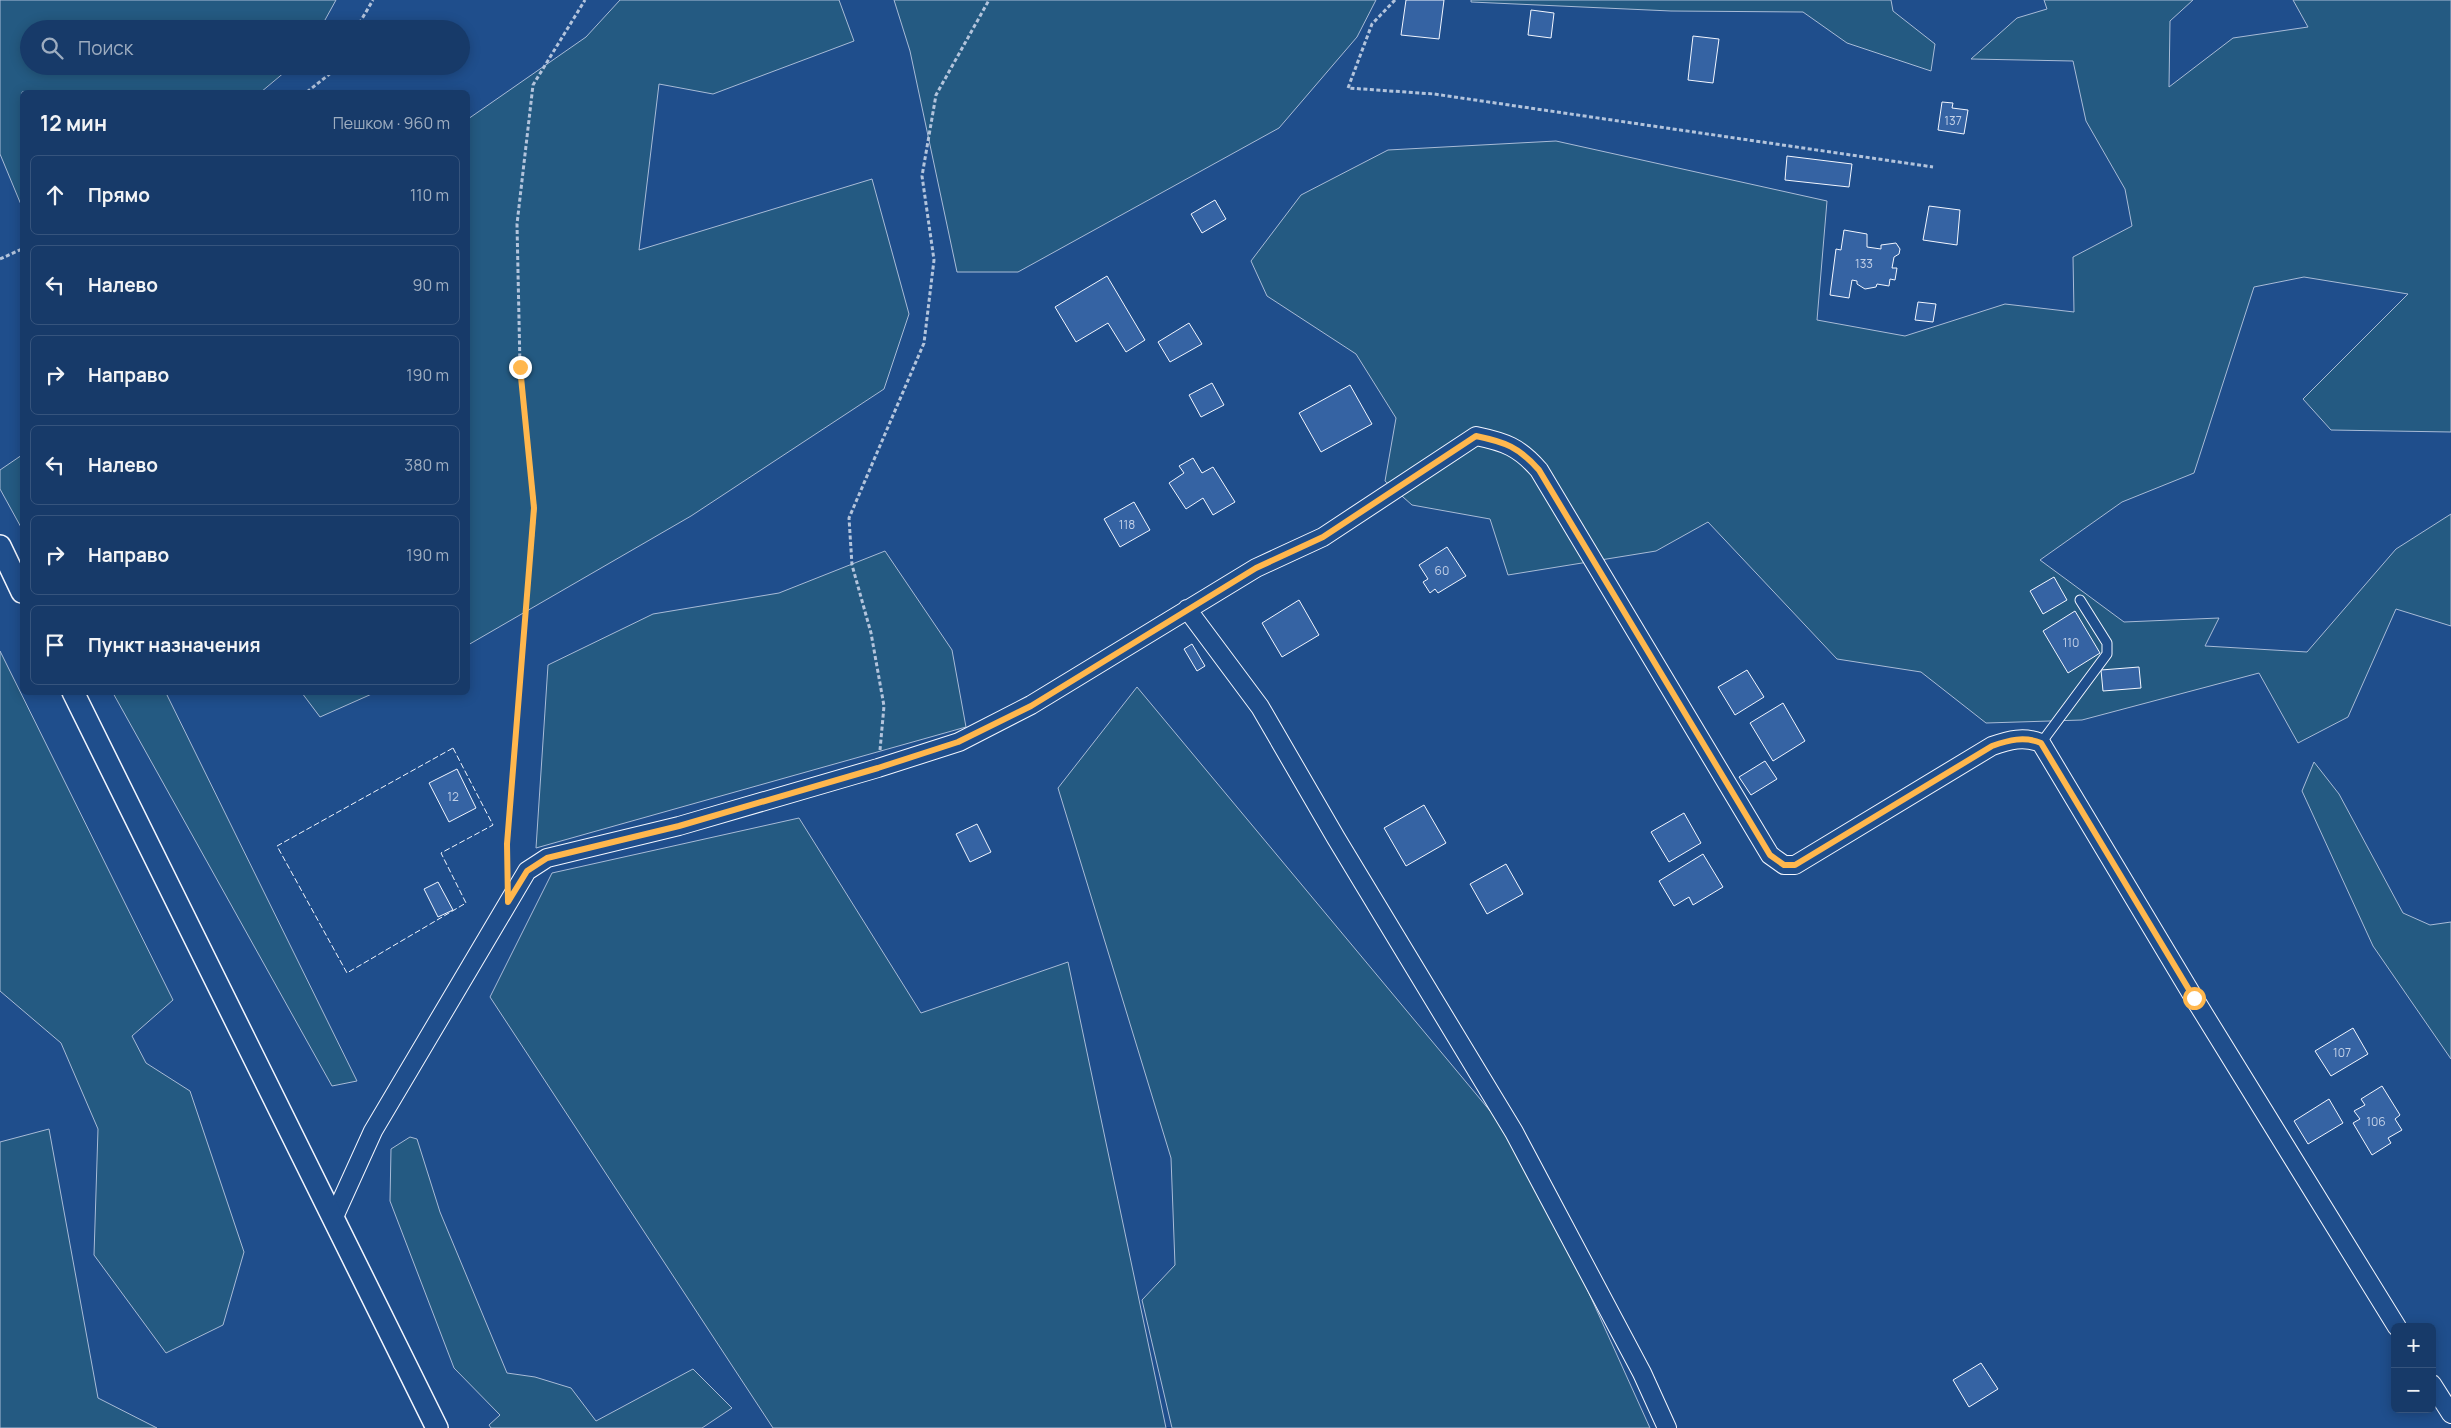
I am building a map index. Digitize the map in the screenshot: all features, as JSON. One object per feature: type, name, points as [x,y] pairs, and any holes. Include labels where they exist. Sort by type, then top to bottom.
[{"type":"street","points":[[334,1217],[373,1131],[527,871],[547,858],[679,826],[878,768],[958,742],[1031,706],[1256,568],[1323,537],[1476,436],[1514,446],[1526,455],[1539,470],[1770,855],[1784,865],[1795,865],[1992,746],[2009,740],[2031,739],[2041,743],[2194,998],[2395,1323]]},
{"type":"street","points":[[0,546],[20,588]]},
{"type":"street","points":[[1187,609],[1260,706],[1336,838],[1514,1132],[1642,1373],[1667,1428]]},
{"type":"street","points":[[74,695],[437,1428]]},
{"type":"street","points":[[2436,1390],[2451,1414]]},
{"type":"lane","points":[[2041,743],[2107,654],[2107,643],[2080,600]]},
{"type":"path","points":[[361,20],[373,0]]},
{"type":"path","points":[[508,902],[507,844],[534,508],[520,367],[517,224],[533,84],[585,0]]},
{"type":"path","points":[[878,768],[884,706],[871,633],[852,565],[849,518],[924,343],[934,260],[922,176],[936,95],[989,0]]},
{"type":"path","points":[[1395,0],[1372,24],[1348,88],[1434,94],[1933,167]]},
{"type":"path","points":[[310,90],[328,75]]},
{"type":"path","points":[[0,259],[20,250]]},
{"type":"shaded area","points":[[0,0],[336,0],[325,20],[20,20],[20,75],[281,75],[263,90],[20,90],[20,202],[0,154]]},
{"type":"shaded area","points":[[620,0],[839,0],[854,41],[713,94],[659,84],[639,250],[872,179],[909,314],[884,389],[691,516],[470,644],[470,118],[586,37]]},
{"type":"shaded area","points":[[894,0],[1376,0],[1357,37],[1279,128],[1018,272],[957,272],[910,51]]},
{"type":"shaded area","points":[[1471,0],[1891,0],[1893,11],[1935,44],[1931,71],[1847,43],[1803,12],[1671,11],[1471,2]]},
{"type":"shaded area","points":[[2044,0],[2193,0],[2170,21],[2169,87],[2233,38],[2308,27],[2293,0],[2451,0],[2451,432],[2331,430],[2303,399],[2408,294],[2304,277],[2254,287],[2194,473],[2122,502],[2040,560],[2124,622],[2219,618],[2205,646],[2307,652],[2396,549],[2451,514],[2451,626],[2396,609],[2348,717],[2298,743],[2259,673],[2082,720],[1986,723],[1921,672],[1837,659],[1708,522],[1656,551],[1508,575],[1490,519],[1412,505],[1385,481],[1396,418],[1356,354],[1267,296],[1251,261],[1301,195],[1388,150],[1556,141],[1827,201],[1817,320],[1905,336],[2005,304],[2074,312],[2073,257],[2132,226],[2125,189],[2086,121],[2073,61],[1971,59],[2017,18],[2047,9]]},
{"type":"shaded area","points":[[20,456],[20,525],[0,489],[0,470]]},
{"type":"shaded area","points":[[885,551],[952,650],[966,727],[536,848],[548,665],[653,614],[779,593]]},
{"type":"shaded area","points":[[0,651],[20,691],[20,695],[22,695],[173,1000],[132,1036],[146,1063],[190,1091],[244,1252],[223,1325],[166,1353],[94,1255],[98,1129],[61,1043],[0,991]]},
{"type":"shaded area","points":[[1137,687],[1526,1154],[1650,1428],[1172,1428],[1142,1300],[1175,1265],[1171,1158],[1058,788]]},
{"type":"shaded area","points":[[114,695],[167,695],[357,1081],[332,1086]]},
{"type":"shaded area","points":[[304,695],[370,695],[320,717]]},
{"type":"shaded area","points":[[2314,762],[2339,794],[2403,913],[2430,925],[2451,922],[2451,1059],[2373,946],[2302,791]]},
{"type":"shaded area","points":[[799,818],[921,1013],[1068,962],[1166,1428],[773,1428],[490,997],[552,873]]},
{"type":"shaded area","points":[[49,1129],[98,1398],[157,1428],[0,1428],[0,1142]]},
{"type":"shaded area","points":[[410,1137],[417,1139],[440,1212],[507,1373],[535,1377],[571,1388],[596,1421],[693,1369],[732,1408],[702,1428],[491,1428],[489,1425],[500,1415],[454,1368],[390,1201],[391,1149]]},
{"type":"building","points":[[1406,0],[1444,0],[1439,39],[1401,35]]},
{"type":"building","points":[[1531,10],[1554,13],[1551,38],[1528,35]]},
{"type":"building","points":[[1693,36],[1719,39],[1713,83],[1688,80]]},
{"type":"building","points":[[1942,102],[1953,103],[1952,108],[1968,110],[1964,134],[1938,130]]},
{"type":"building","points":[[1787,156],[1852,164],[1849,187],[1785,180]]},
{"type":"building","points":[[1215,200],[1226,219],[1202,233],[1191,214]]},
{"type":"building","points":[[1929,206],[1960,210],[1957,245],[1923,240]]},
{"type":"building","points":[[1844,230],[1867,234],[1867,247],[1881,249],[1881,245],[1896,243],[1900,249],[1899,254],[1894,257],[1892,268],[1897,268],[1895,280],[1890,279],[1889,286],[1877,284],[1876,287],[1865,289],[1857,284],[1857,281],[1852,280],[1849,298],[1830,295],[1836,249],[1841,250]]},
{"type":"building","points":[[1107,276],[1145,340],[1126,352],[1108,323],[1076,342],[1055,307]]},
{"type":"building","points":[[1918,302],[1936,304],[1933,322],[1915,320]]},
{"type":"building","points":[[1189,323],[1202,344],[1170,362],[1158,342]]},
{"type":"building","points":[[1212,383],[1224,405],[1201,417],[1189,395]]},
{"type":"building","points":[[1350,385],[1372,424],[1321,452],[1299,413]]},
{"type":"building","points":[[1193,458],[1202,473],[1213,467],[1235,502],[1213,515],[1203,498],[1186,509],[1169,483],[1184,473],[1179,466]]},
{"type":"building","points":[[1134,502],[1150,530],[1120,547],[1104,519]]},
{"type":"building","points":[[1447,547],[1466,576],[1438,593],[1435,589],[1430,593],[1423,582],[1428,579],[1419,565]]},
{"type":"building","points":[[2054,577],[2067,600],[2043,614],[2030,591]]},
{"type":"building","points":[[1299,600],[1319,635],[1282,657],[1262,623]]},
{"type":"building","points":[[2075,611],[2100,653],[2068,673],[2043,631]]},
{"type":"building","points":[[1192,644],[1205,666],[1197,671],[1184,649]]},
{"type":"building","points":[[2139,667],[2141,688],[2103,691],[2101,670]]},
{"type":"building","points":[[1747,670],[1764,697],[1735,715],[1718,687]]},
{"type":"building","points":[[1783,703],[1805,741],[1773,761],[1750,723]]},
{"type":"building","points":[[1765,761],[1777,779],[1751,795],[1739,777]]},
{"type":"building","points":[[457,769],[476,808],[449,822],[429,783]]},
{"type":"building","points":[[1424,805],[1446,843],[1406,866],[1384,828]]},
{"type":"building","points":[[1684,813],[1701,843],[1669,862],[1651,832]]},
{"type":"building","points":[[977,824],[991,852],[970,862],[956,834]]},
{"type":"building","points":[[1703,854],[1723,887],[1693,905],[1689,897],[1674,906],[1659,881]]},
{"type":"building","points":[[1506,864],[1523,894],[1487,914],[1470,884]]},
{"type":"building","points":[[438,882],[453,910],[438,917],[424,889]]},
{"type":"building","points":[[2353,1028],[2368,1054],[2331,1076],[2315,1051]]},
{"type":"building","points":[[2382,1086],[2400,1115],[2395,1119],[2402,1130],[2388,1138],[2391,1143],[2372,1155],[2353,1123],[2360,1119],[2354,1111],[2365,1105],[2361,1099]]},
{"type":"building","points":[[2329,1099],[2343,1123],[2308,1144],[2294,1121]]},
{"type":"building","points":[[1981,1363],[1998,1389],[1969,1407],[1953,1380]]},
{"type":"fence","points":[[453,748],[493,825],[441,853],[466,903],[347,973],[277,846],[453,748]]},
{"type":"route","points":[[520,367],[534,508],[507,844],[508,902],[527,871],[547,858],[679,826],[878,768],[958,742],[1031,706],[1256,568],[1323,537],[1476,436],[1514,446],[1526,455],[1539,470],[1770,855],[1784,865],[1795,865],[1992,746],[2009,740],[2031,739],[2041,743],[2194,998]]}]
